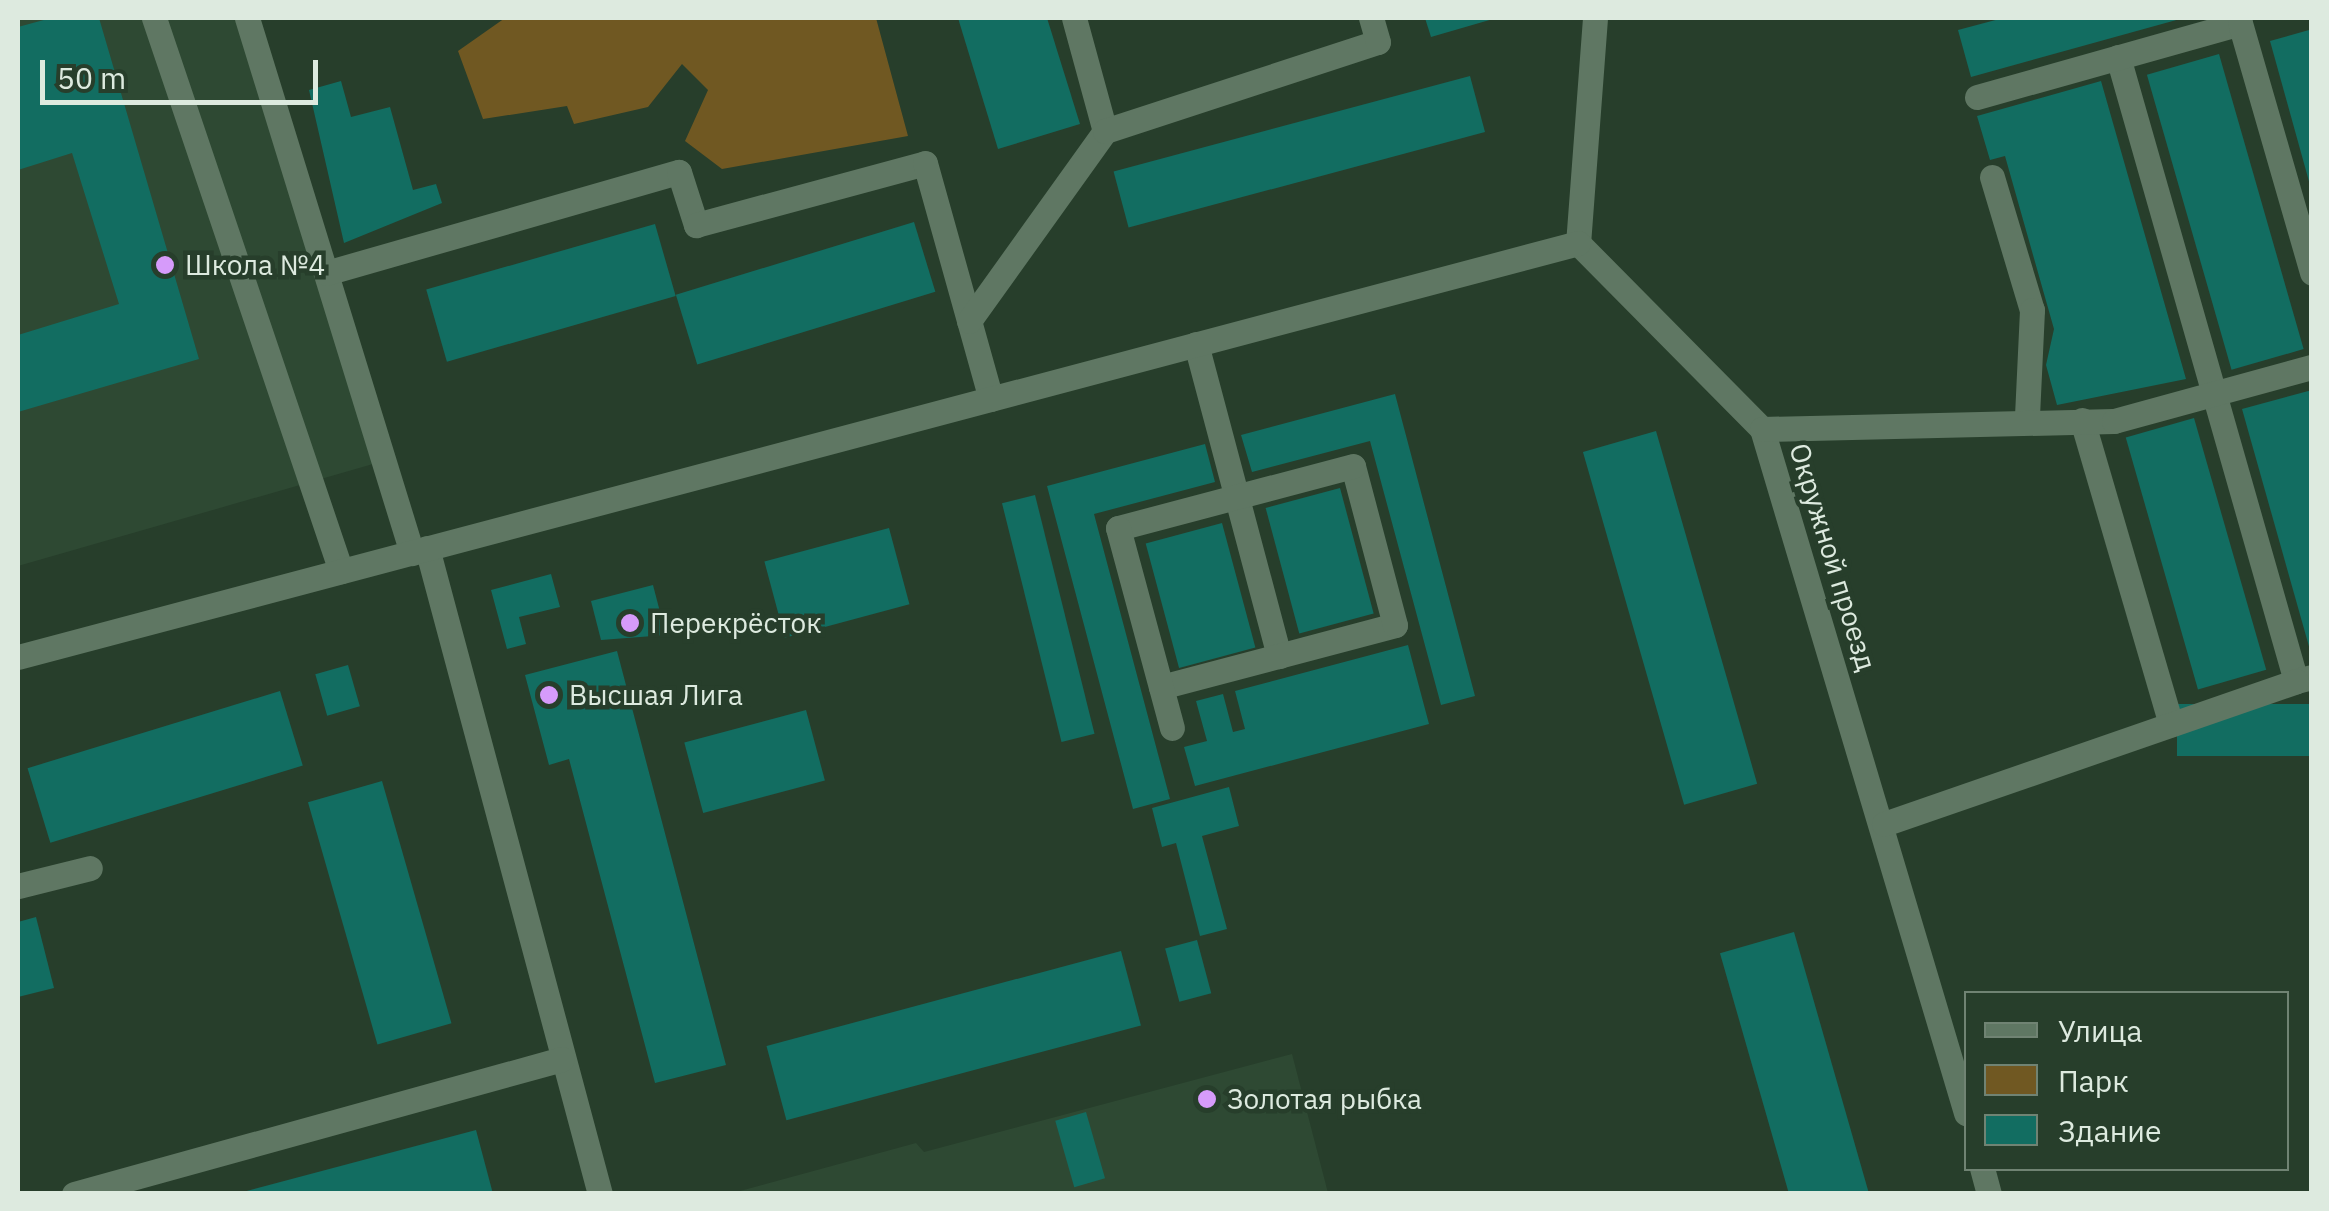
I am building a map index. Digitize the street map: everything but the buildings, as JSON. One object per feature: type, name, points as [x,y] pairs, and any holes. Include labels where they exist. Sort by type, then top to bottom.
[{"type":"street","points":[[154,18],[341,571]]},
{"type":"street","points":[[247,18],[326,273],[419,550],[600,1194]]},
{"type":"street","points":[[1074,18],[1105,132]]},
{"type":"street","points":[[970,322],[1105,132],[1378,42],[1372,18]]},
{"type":"street","points":[[18,657],[1578,243],[1595,18]]},
{"type":"street","points":[[1977,98],[2250,20],[2312,273]]},
{"type":"street","points":[[1884,824],[2304,679],[2214,394],[2118,58]]},
{"type":"street","points":[[326,273],[680,172],[696,226],[926,163],[991,399]]},
{"type":"street","points":[[1992,177],[2032,310],[2027,418]]},
{"type":"street","name":"Окружной проезд","points":[[1578,243],[1762,429],[1884,824],[1964,1106]]},
{"type":"street","points":[[1196,344],[1280,656]]},
{"type":"street","points":[[1762,429],[2027,418],[2114,421],[2312,368]]},
{"type":"street","points":[[2082,420],[2171,724]]},
{"type":"street","points":[[1161,688],[1395,626],[1353,466],[1118,528],[1161,688],[1172,728]]},
{"type":"street","points":[[18,886],[90,868]]},
{"type":"street","points":[[74,1194],[562,1058]]},
{"type":"shaded area","name":"Школа №4","points":[[18,18],[236,18],[373,464],[18,566]]},
{"type":"shaded area","name":"Золотая рыбка","points":[[1292,1054],[1328,1193],[729,1194],[916,1143],[924,1152]]},
{"type":"green space","points":[[505,18],[876,18],[908,136],[722,169],[685,141],[708,90],[682,64],[648,107],[574,124],[567,106],[483,119],[458,51]]},
{"type":"place","name":"Школа №4","points":[[165,265]]},
{"type":"place","name":"Перекрёсток","points":[[630,623]]},
{"type":"place","name":"Высшая Лига","points":[[549,695]]},
{"type":"place","name":"Золотая рыбка","points":[[1207,1099]]}]
